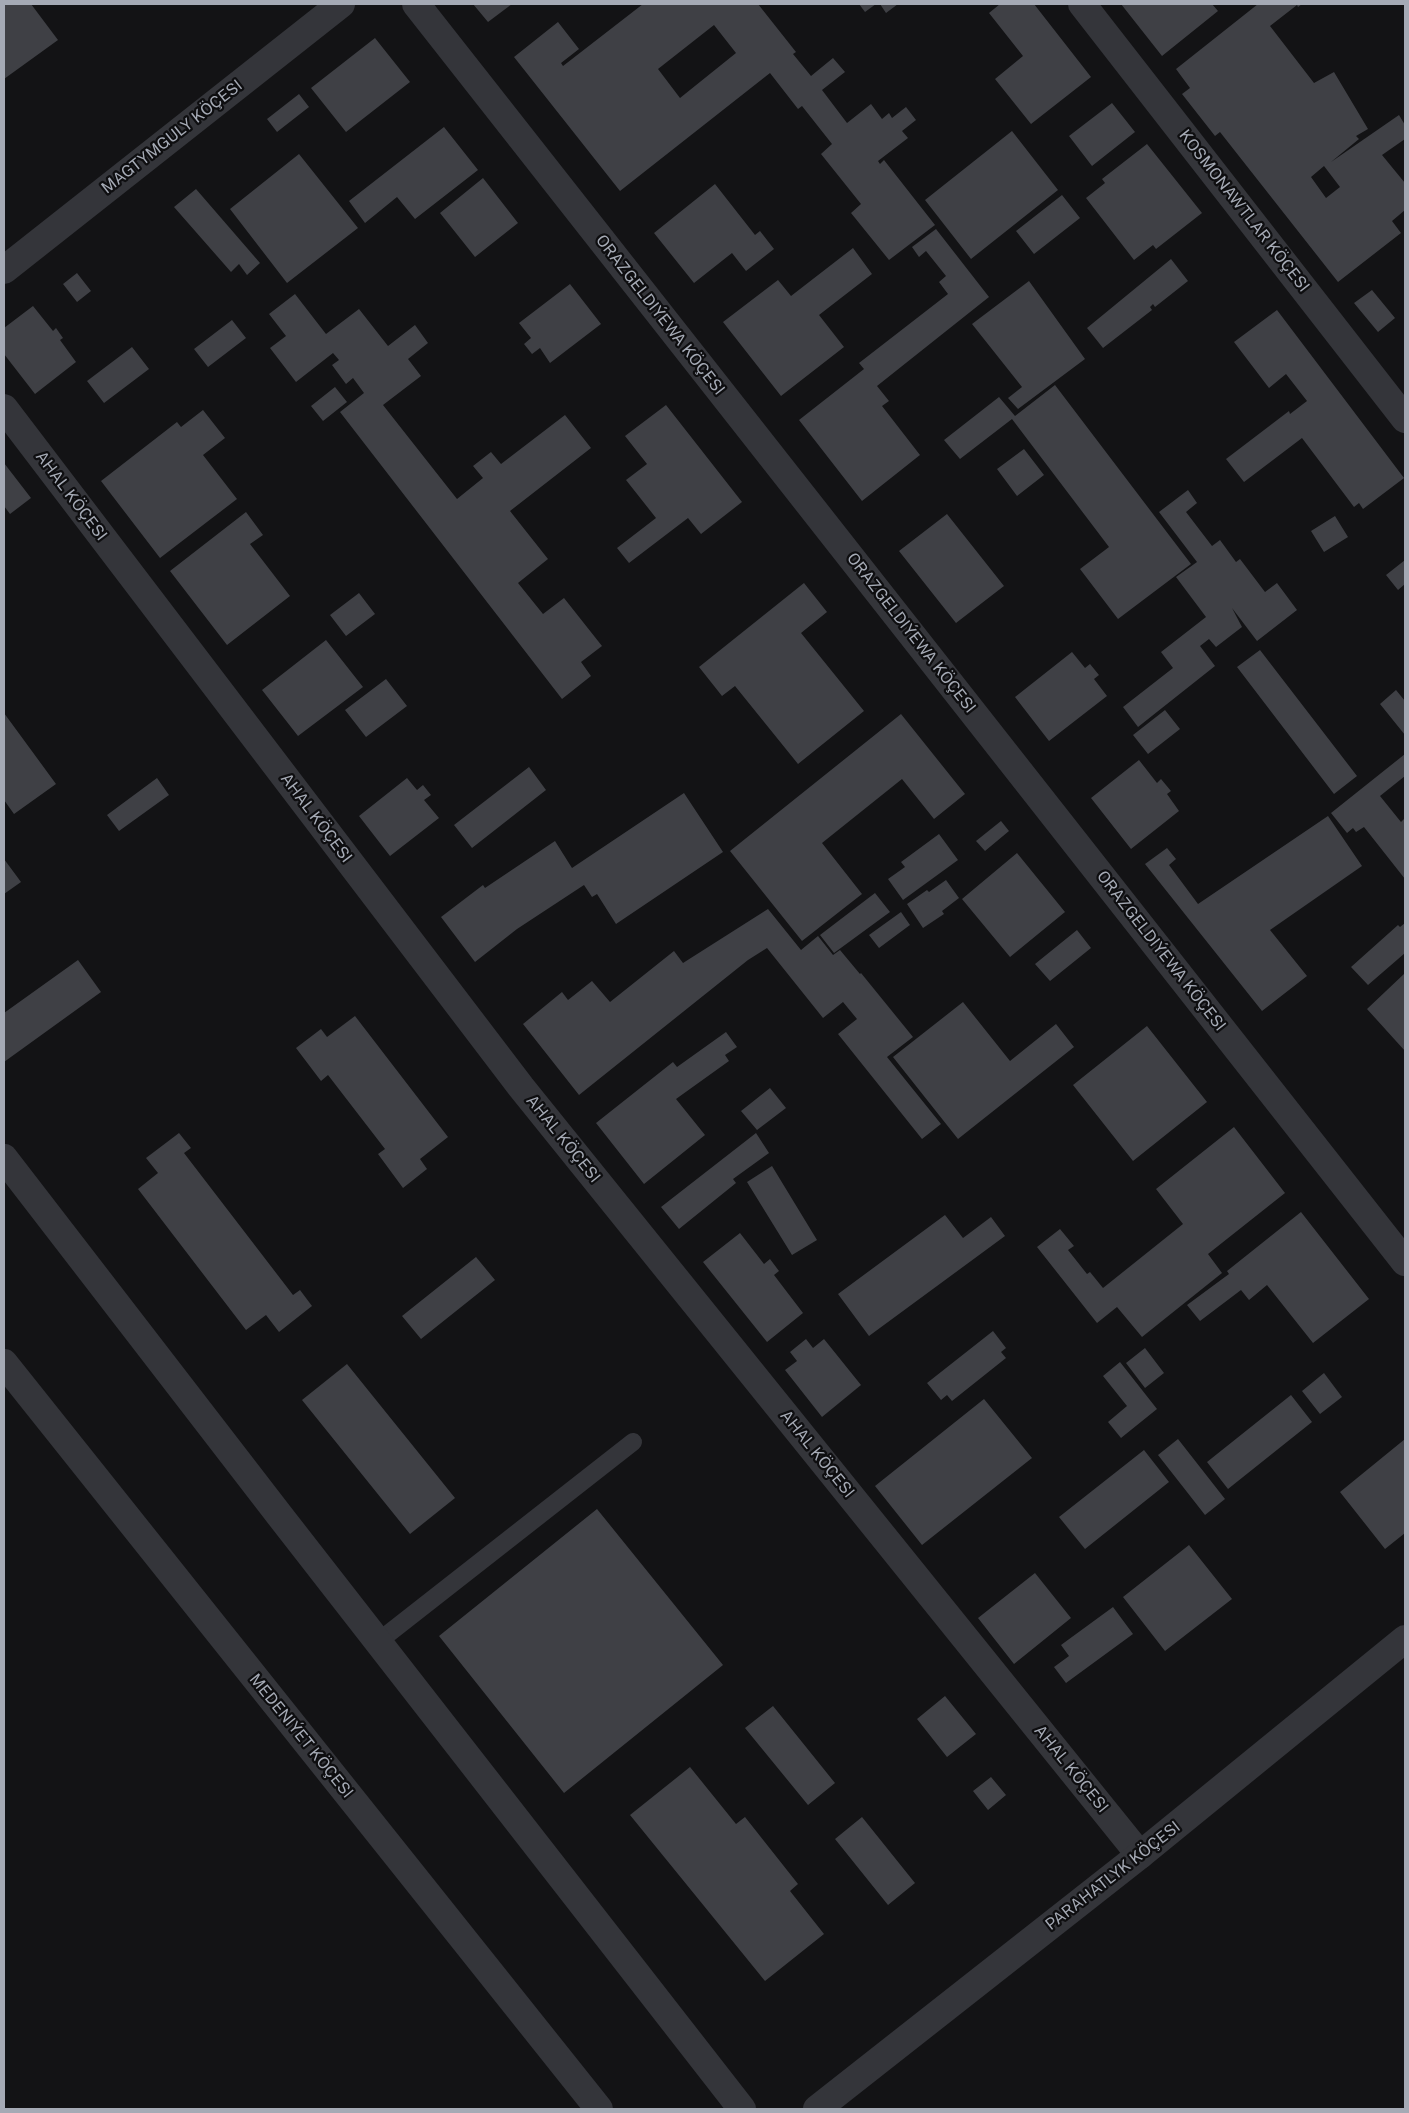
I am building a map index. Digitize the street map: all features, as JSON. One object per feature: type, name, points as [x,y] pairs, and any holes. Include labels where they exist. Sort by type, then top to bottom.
[{"type":"street","name":"MAGTYMGULY KÖÇESI","points":[[4,270],[341,4]]},
{"type":"street","name":"ORAZGELDIÝEWA KÖÇESI","points":[[416,4],[1405,1262]]},
{"type":"street","name":"KOSMONAWTLAR KÖÇESI","points":[[1082,4],[1405,419]]},
{"type":"street","name":"AHAL KÖÇESI","points":[[4,408],[521,1087],[1140,1855]]},
{"type":"street","points":[[4,1158],[742,2109]]},
{"type":"street","name":"MEDENIÝET KÖÇESI","points":[[4,1363],[599,2109]]},
{"type":"street","name":"PARAHATLYK KÖÇESI","points":[[817,2109],[1140,1855],[1405,1639]]},
{"type":"lane","points":[[379,1641],[633,1442]]},
{"type":"building","points":[[4,4],[31,4],[58,40],[4,79]]},
{"type":"building","points":[[473,4],[512,4],[488,22]]},
{"type":"building","points":[[643,4],[758,4],[796,52],[793,54],[811,76],[833,58],[845,72],[822,90],[847,123],[871,104],[882,119],[889,113],[892,118],[906,107],[916,120],[902,131],[908,138],[878,161],[880,164],[884,160],[935,225],[889,260],[851,213],[861,204],[821,154],[832,144],[802,106],[798,109],[770,73],[620,191],[514,57],[558,22],[579,49],[561,63],[563,66]],"holes":[[[714,25],[736,53],[680,98],[658,69]]]},
{"type":"building","points":[[859,4],[876,4],[865,12]]},
{"type":"building","points":[[880,4],[898,4],[886,13]]},
{"type":"building","points":[[1000,4],[1034,4],[1091,77],[1031,124],[995,79],[1023,56],[989,13]]},
{"type":"building","points":[[1121,4],[1212,4],[1218,11],[1162,56]]},
{"type":"building","points":[[1258,4],[1302,4],[1298,7],[1297,5],[1270,26],[1314,83],[1334,72],[1368,129],[1356,136],[1359,139],[1331,162],[1399,115],[1405,125],[1405,139],[1382,155],[1405,183],[1405,210],[1392,221],[1401,233],[1338,282],[1220,132],[1215,136],[1182,94],[1190,88],[1176,69]],"holes":[[[1324,166],[1340,187],[1326,198],[1311,177]]]},
{"type":"building","points":[[375,38],[410,82],[346,132],[311,88]]},
{"type":"building","points":[[299,94],[309,107],[277,132],[267,119]]},
{"type":"building","points":[[1112,103],[1135,132],[1092,166],[1069,136]]},
{"type":"building","points":[[444,127],[478,170],[415,219],[397,197],[365,223],[349,201]]},
{"type":"building","points":[[1012,131],[1058,190],[971,259],[925,200]]},
{"type":"building","points":[[1147,144],[1202,213],[1156,249],[1153,245],[1134,260],[1086,198],[1105,183],[1102,179]]},
{"type":"building","points":[[299,154],[358,228],[287,283],[230,209]]},
{"type":"building","points":[[483,178],[518,223],[475,257],[440,213]]},
{"type":"building","points":[[715,184],[755,235],[760,231],[774,249],[746,271],[732,253],[694,283],[654,233]]},
{"type":"building","points":[[196,189],[260,263],[247,275],[239,264],[231,272],[174,207]]},
{"type":"building","points":[[1062,195],[1080,218],[1034,254],[1016,231]]},
{"type":"building","points":[[936,229],[989,297],[877,386],[889,401],[882,406],[920,455],[862,501],[799,420],[864,369],[859,363],[948,294],[939,282],[946,276],[926,251],[919,257],[912,247]]},
{"type":"building","points":[[853,248],[872,274],[819,315],[844,347],[781,396],[723,322],[778,280],[791,296]]},
{"type":"building","points":[[1171,259],[1188,281],[1155,307],[1153,304],[1150,307],[1152,310],[1103,348],[1087,328]]},
{"type":"building","points":[[77,273],[91,291],[77,302],[63,284]]},
{"type":"building","points":[[1029,281],[1085,359],[1018,409],[1008,398],[1022,387],[972,324]]},
{"type":"building","points":[[570,284],[601,324],[550,363],[540,348],[532,354],[524,344],[531,338],[519,323]]},
{"type":"building","points":[[1372,290],[1395,318],[1378,332],[1354,303]]},
{"type":"building","points":[[295,294],[326,334],[359,309],[388,346],[415,325],[428,343],[408,359],[421,376],[383,405],[457,499],[483,478],[473,466],[491,452],[501,464],[565,415],[591,448],[510,511],[548,559],[518,583],[543,614],[564,598],[602,646],[581,662],[591,676],[562,699],[340,412],[364,393],[353,378],[346,384],[332,365],[339,360],[333,353],[296,382],[270,348],[286,336],[269,314]]},
{"type":"building","points":[[33,306],[53,331],[56,328],[63,338],[60,340],[76,362],[35,394],[4,354],[4,328]]},
{"type":"building","points":[[1277,310],[1404,478],[1363,509],[1359,503],[1354,507],[1302,438],[1244,482],[1226,459],[1289,411],[1290,414],[1307,401],[1286,374],[1269,388],[1234,342]]},
{"type":"building","points":[[232,320],[246,338],[208,367],[194,349]]},
{"type":"building","points":[[132,347],[149,369],[104,403],[87,381]]},
{"type":"building","points":[[1055,385],[1191,564],[1118,619],[1080,569],[1109,547],[1012,419],[960,459],[944,440],[999,397],[1015,416]]},
{"type":"building","points":[[335,387],[347,402],[323,421],[311,406]]},
{"type":"building","points":[[666,405],[742,502],[701,534],[688,518],[629,563],[617,548],[656,518],[626,480],[647,464],[625,436]]},
{"type":"building","points":[[203,410],[225,438],[203,455],[237,499],[160,558],[101,481],[177,422],[181,427]]},
{"type":"building","points":[[1024,449],[1044,475],[1017,496],[997,469]]},
{"type":"building","points":[[4,463],[31,498],[10,514],[4,506]]},
{"type":"building","points":[[1188,490],[1197,503],[1186,512],[1212,546],[1220,540],[1236,562],[1240,559],[1265,592],[1277,583],[1297,610],[1257,641],[1232,608],[1242,627],[1216,647],[1209,639],[1200,646],[1215,666],[1138,727],[1123,707],[1173,668],[1161,652],[1206,617],[1176,577],[1197,562],[1159,512]]},
{"type":"building","points":[[246,512],[263,535],[250,544],[290,596],[227,645],[170,571]]},
{"type":"building","points":[[947,514],[1004,586],[956,623],[899,551]]},
{"type":"building","points":[[1335,516],[1348,537],[1324,552],[1311,531]]},
{"type":"building","points":[[1405,560],[1405,584],[1398,590],[1386,575]]},
{"type":"building","points":[[804,583],[827,612],[801,633],[864,711],[798,764],[735,686],[722,696],[699,667]]},
{"type":"building","points":[[359,593],[375,614],[346,636],[330,615]]},
{"type":"building","points":[[326,640],[363,687],[298,736],[262,690]]},
{"type":"building","points":[[1260,650],[1357,776],[1334,794],[1237,667]]},
{"type":"building","points":[[1072,652],[1085,668],[1090,664],[1099,675],[1094,679],[1107,696],[1049,741],[1015,697]]},
{"type":"building","points":[[386,679],[407,706],[366,737],[345,710]]},
{"type":"building","points":[[1396,690],[1405,701],[1405,735],[1380,704]]},
{"type":"building","points":[[1165,710],[1180,729],[1148,754],[1133,735]]},
{"type":"building","points":[[4,713],[56,784],[14,814],[4,800]]},
{"type":"building","points":[[901,714],[965,794],[934,819],[902,779],[822,843],[862,894],[802,941],[730,851]]},
{"type":"building","points":[[1405,754],[1405,776],[1380,796],[1401,822],[1405,818],[1405,879],[1364,827],[1356,832],[1353,828],[1347,833],[1331,813]]},
{"type":"building","points":[[1139,760],[1157,783],[1161,779],[1171,791],[1167,794],[1179,811],[1131,849],[1091,798]]},
{"type":"building","points":[[529,767],[546,790],[472,848],[454,825]]},
{"type":"building","points":[[157,778],[169,795],[119,831],[107,815]]},
{"type":"building","points":[[407,778],[417,790],[423,785],[431,795],[424,800],[439,818],[390,856],[359,816]]},
{"type":"building","points":[[684,793],[723,852],[616,924],[597,894],[592,897],[584,885],[517,929],[475,962],[441,917],[483,885],[485,888],[555,841],[572,868]]},
{"type":"building","points":[[1328,816],[1362,866],[1270,930],[1307,976],[1262,1011],[1145,864],[1167,848],[1176,859],[1169,865],[1198,904]]},
{"type":"building","points":[[1001,821],[1009,831],[985,851],[976,841]]},
{"type":"building","points":[[939,834],[958,860],[903,900],[888,879],[905,867],[901,862]]},
{"type":"building","points":[[1017,853],[1065,912],[1010,957],[962,899]]},
{"type":"building","points":[[4,859],[21,882],[4,894]]},
{"type":"building","points":[[946,880],[959,898],[942,911],[944,914],[923,928],[907,904]]},
{"type":"building","points":[[875,893],[890,912],[834,953],[820,935]]},
{"type":"building","points":[[768,909],[801,950],[818,936],[833,955],[840,950],[913,1037],[887,1057],[941,1124],[922,1139],[838,1034],[857,1019],[843,1002],[823,1018],[767,948],[748,960],[579,1095],[523,1024],[562,992],[568,1000],[592,981],[610,1002],[674,951],[683,963]]},
{"type":"building","points":[[901,912],[910,925],[879,948],[869,935]]},
{"type":"building","points":[[1405,923],[1405,953],[1368,985],[1351,967],[1398,925],[1400,927]]},
{"type":"building","points":[[1077,930],[1091,948],[1050,981],[1035,964]]},
{"type":"building","points":[[78,960],[101,992],[4,1062],[4,1013]]},
{"type":"building","points":[[1405,973],[1405,1051],[1367,1009]]},
{"type":"building","points":[[963,1002],[1010,1061],[1056,1024],[1074,1047],[958,1139],[893,1057]]},
{"type":"building","points":[[355,1016],[448,1137],[420,1159],[427,1169],[403,1188],[378,1154],[385,1149],[328,1075],[321,1081],[296,1048],[321,1029],[327,1037]]},
{"type":"building","points":[[1147,1026],[1207,1102],[1133,1161],[1073,1085]]},
{"type":"building","points":[[726,1032],[737,1047],[725,1055],[729,1061],[676,1099],[705,1135],[644,1184],[596,1123],[673,1062],[677,1067]]},
{"type":"building","points":[[770,1088],[786,1108],[757,1130],[741,1111]]},
{"type":"building","points":[[1234,1127],[1285,1193],[1208,1254],[1222,1273],[1142,1337],[1117,1307],[1097,1323],[1037,1247],[1060,1229],[1074,1246],[1068,1250],[1087,1274],[1090,1272],[1103,1288],[1183,1224],[1156,1189]]},
{"type":"building","points":[[179,1133],[191,1148],[184,1153],[293,1295],[300,1290],[312,1306],[279,1332],[266,1315],[246,1330],[138,1189],[158,1173],[146,1158]]},
{"type":"building","points":[[756,1133],[769,1153],[733,1179],[736,1183],[679,1229],[661,1207]]},
{"type":"building","points":[[772,1166],[817,1240],[792,1255],[747,1182]]},
{"type":"building","points":[[1301,1212],[1369,1299],[1313,1343],[1267,1285],[1249,1300],[1241,1290],[1200,1321],[1187,1305],[1229,1274],[1227,1271]]},
{"type":"building","points":[[945,1215],[963,1238],[991,1217],[1005,1236],[869,1336],[838,1294]]},
{"type":"building","points":[[740,1233],[764,1264],[770,1259],[779,1271],[774,1275],[803,1313],[767,1342],[703,1262]]},
{"type":"building","points":[[476,1257],[495,1280],[421,1339],[402,1316]]},
{"type":"building","points":[[993,1331],[1006,1348],[1001,1352],[1006,1358],[952,1401],[947,1395],[941,1400],[927,1383]]},
{"type":"building","points":[[806,1339],[813,1348],[824,1339],[861,1385],[822,1417],[785,1370],[797,1361],[790,1352]]},
{"type":"building","points":[[1145,1348],[1164,1373],[1145,1388],[1126,1363]]},
{"type":"building","points":[[1120,1362],[1157,1409],[1121,1438],[1108,1422],[1127,1406],[1103,1376]]},
{"type":"building","points":[[347,1364],[455,1498],[410,1534],[302,1400]]},
{"type":"building","points":[[1324,1373],[1342,1397],[1320,1414],[1302,1391]]},
{"type":"building","points":[[1291,1395],[1312,1422],[1228,1489],[1207,1462]]},
{"type":"building","points":[[984,1399],[1032,1458],[922,1545],[875,1486]]},
{"type":"building","points":[[1178,1439],[1225,1499],[1205,1515],[1158,1455]]},
{"type":"building","points":[[1405,1439],[1405,1533],[1385,1549],[1340,1492]]},
{"type":"building","points":[[1144,1450],[1169,1482],[1085,1549],[1059,1517]]},
{"type":"building","points":[[597,1509],[723,1665],[564,1793],[439,1636]]},
{"type":"building","points":[[1189,1545],[1232,1599],[1165,1651],[1123,1597]]},
{"type":"building","points":[[1035,1573],[1071,1618],[1014,1664],[978,1618]]},
{"type":"building","points":[[1113,1607],[1133,1634],[1066,1683],[1054,1667],[1069,1656],[1061,1645]]},
{"type":"building","points":[[945,1696],[976,1734],[947,1757],[917,1719]]},
{"type":"building","points":[[773,1706],[835,1783],[808,1805],[745,1728]]},
{"type":"building","points":[[690,1767],[736,1824],[745,1817],[798,1884],[790,1891],[824,1934],[765,1981],[630,1815]]},
{"type":"building","points":[[991,1777],[1006,1795],[988,1810],[973,1791]]},
{"type":"building","points":[[862,1817],[915,1883],[888,1905],[835,1839]]}]
